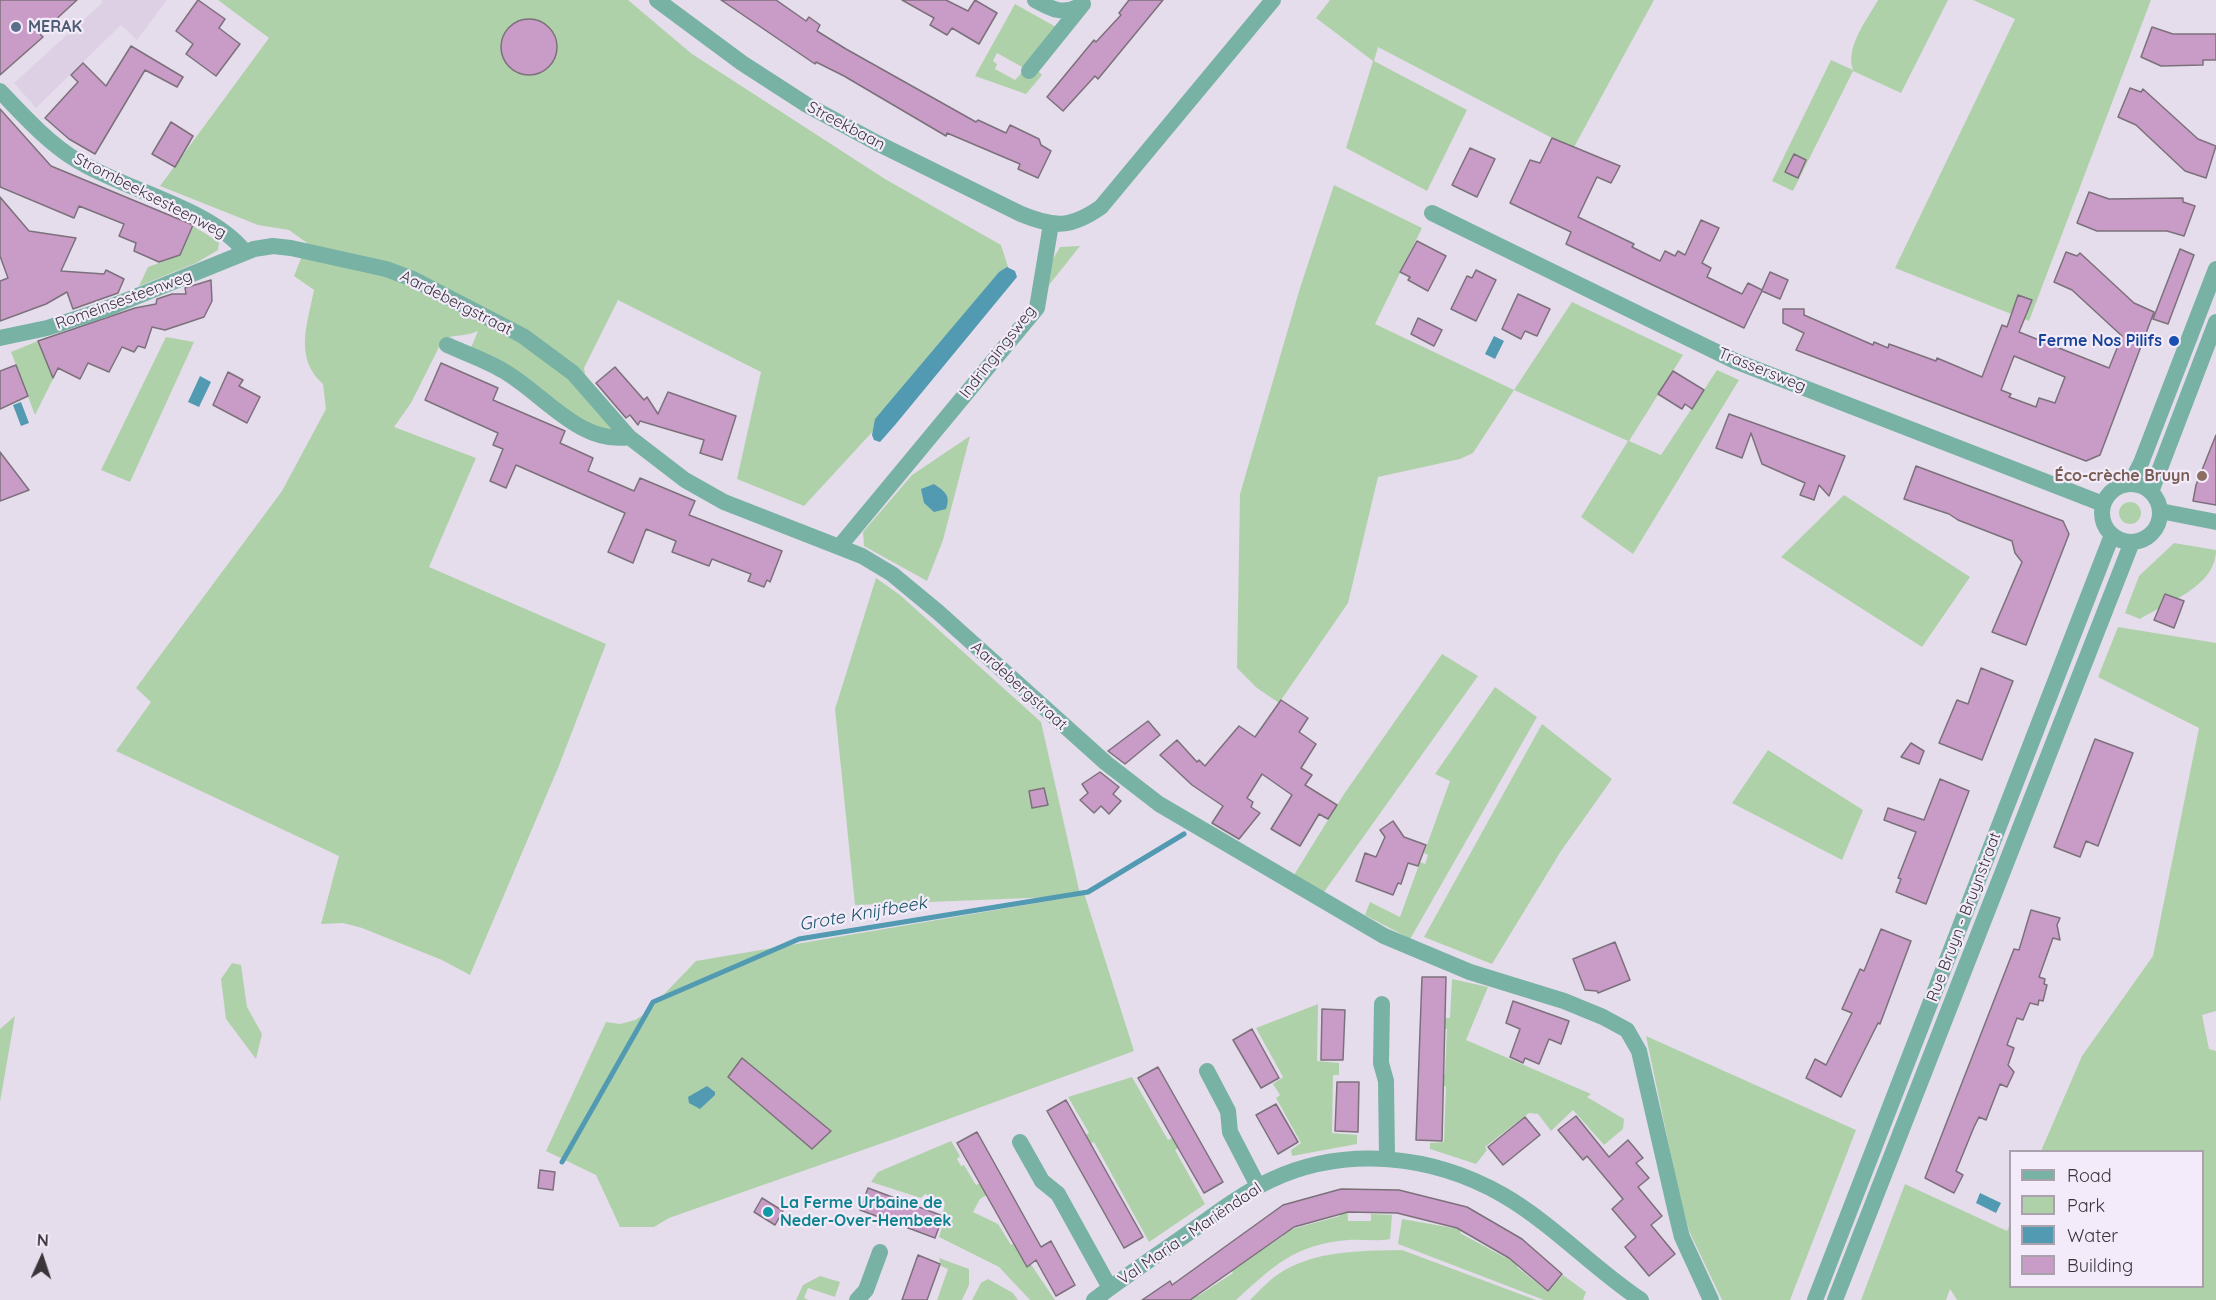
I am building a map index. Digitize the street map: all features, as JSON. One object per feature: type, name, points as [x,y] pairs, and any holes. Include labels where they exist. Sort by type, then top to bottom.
[{"type":"street","name":"Streekbaan","points":[[657,0],[774,85],[841,125],[1021,214],[1051,224]]},
{"type":"street","points":[[1035,0],[1057,11],[1066,11],[1084,2]]},
{"type":"street","points":[[1051,224],[1074,222],[1101,207],[1273,0]]},
{"type":"street","points":[[1029,71],[1084,2]]},
{"type":"street","name":"Strombeeksesteenweg","points":[[0,91],[40,132],[71,157],[92,170],[214,225],[234,239],[245,252]]},
{"type":"street","name":"Trassersweg","points":[[1432,213],[1735,360],[2103,504]]},
{"type":"street","name":"Indringingsweg","points":[[839,547],[1037,308],[1051,224]]},
{"type":"street","name":"Aardebergstraat","points":[[245,252],[263,246],[300,250],[386,269],[413,279],[522,336],[580,380],[629,437],[664,465],[706,493],[876,564],[916,592],[1063,727],[1159,804],[1364,926],[1405,947],[1470,972],[1564,1000],[1619,1024],[1633,1037],[1640,1051],[1677,1217],[1711,1300]]},
{"type":"street","name":"Romeinsesteenweg","points":[[0,338],[47,328],[103,310],[245,252]]},
{"type":"street","points":[[2130,484],[2140,464],[2216,269]]},
{"type":"street","points":[[2151,492],[2216,322]]},
{"type":"street","points":[[447,345],[502,370],[587,431],[606,437],[629,437]]},
{"type":"street","points":[[2130,484],[2141,486],[2151,492],[2160,511],[2152,532],[2132,542],[2112,535],[2103,521],[2103,504],[2116,488],[2130,484]]},
{"type":"street","points":[[2160,511],[2216,522]]},
{"type":"street","name":"Rue Bruyn - Bruynstraat","points":[[1815,1300],[2112,535]]},
{"type":"street","name":"Rue Bruyn - Bruynstraat","points":[[1835,1300],[2132,542]]},
{"type":"street","points":[[1382,1004],[1381,1064],[1386,1081],[1387,1158]]},
{"type":"street","points":[[1207,1071],[1228,1111],[1230,1132],[1258,1186]]},
{"type":"street","points":[[1020,1142],[1042,1181],[1058,1194],[1110,1288]]},
{"type":"street","name":"Val Maria - Mariëndaal","points":[[1094,1300],[1258,1186],[1305,1167],[1343,1160],[1387,1158],[1447,1170],[1501,1194],[1535,1216],[1587,1260],[1641,1300]]},
{"type":"street","points":[[857,1300],[866,1290],[880,1252]]},
{"type":"shaded area","points":[[101,0],[167,0],[137,40],[121,25],[36,108],[14,83],[103,2]]},
{"type":"green space","points":[[218,0],[628,0],[692,54],[885,179],[1001,245],[1010,273],[1006,287],[804,506],[737,479],[761,372],[618,300],[584,368],[589,397],[619,430],[600,430],[470,350],[478,331],[443,339],[411,403],[394,427],[476,458],[429,567],[606,644],[558,768],[470,975],[442,960],[362,928],[343,923],[321,924],[339,856],[116,751],[151,702],[136,688],[282,491],[326,409],[323,384],[308,363],[306,352],[306,328],[314,290],[294,276],[307,243],[289,230],[258,225],[160,186],[269,38]]},
{"type":"green space","points":[[1330,0],[1654,0],[1573,149],[1378,47],[1374,61],[1467,110],[1427,191],[1346,148],[1373,61],[1316,18]]},
{"type":"green space","points":[[1878,0],[1948,0],[1901,93],[1853,71],[1793,191],[1772,181],[1831,60],[1853,70],[1851,61],[1854,43]]},
{"type":"green space","points":[[1973,0],[2151,0],[2029,321],[1895,268],[2015,19]]},
{"type":"green space","points":[[1015,4],[1056,27],[1022,67],[997,53],[993,61],[997,64],[995,69],[1015,80],[1025,69],[1036,69],[1042,75],[1026,94],[975,76]]},
{"type":"green space","points":[[1334,185],[1422,228],[1375,324],[1514,390],[1473,453],[1460,459],[1378,477],[1348,603],[1279,703],[1257,688],[1237,668],[1240,494],[1300,288]]},
{"type":"green space","points":[[193,226],[219,242],[218,250],[196,263],[139,286],[148,267],[180,255]]},
{"type":"green space","points":[[1080,246],[1049,285],[1053,259],[1060,247]]},
{"type":"green space","points":[[1572,302],[1683,355],[1629,441],[1661,455],[1717,370],[1739,380],[1633,554],[1581,517],[1628,441],[1514,390]]},
{"type":"green space","points":[[166,337],[194,342],[130,482],[101,470]]},
{"type":"green space","points":[[38,341],[50,370],[56,373],[35,415],[11,352]]},
{"type":"green space","points":[[970,436],[943,540],[927,581],[864,546],[863,532],[912,475]]},
{"type":"green space","points":[[1844,495],[1970,577],[1922,647],[1781,557]]},
{"type":"green space","points":[[2130,502],[2138,505],[2141,513],[2138,521],[2130,524],[2122,521],[2119,513],[2122,505]]},
{"type":"green space","points":[[2174,543],[2216,550],[2214,563],[2208,574],[2188,592],[2140,619],[2125,613],[2139,576]]},
{"type":"green space","points":[[876,578],[900,595],[1041,722],[1080,894],[1084,893],[1134,1051],[669,1218],[654,1227],[620,1227],[596,1175],[546,1151],[606,1022],[620,1024],[635,1020],[645,1014],[696,961],[1078,896],[855,905],[835,709]]},
{"type":"green space","points":[[2118,627],[2216,643],[2216,1011],[2202,1015],[2209,1049],[2216,1051],[2216,1300],[1957,1300],[1950,1289],[1946,1300],[1861,1300],[1905,1184],[2007,1231],[2009,1226],[2009,1288],[2204,1288],[2204,1150],[2041,1150],[2082,1056],[2153,956],[2199,728],[2098,677]]},
{"type":"green space","points":[[1442,654],[1478,676],[1324,892],[1294,875],[1344,794]]},
{"type":"green space","points":[[1495,687],[1537,717],[1409,941],[1403,935],[1365,915],[1370,902],[1400,917],[1420,862],[1425,864],[1428,855],[1424,853],[1450,781],[1435,774]]},
{"type":"green space","points":[[1542,724],[1612,779],[1561,851],[1492,964],[1424,937]]},
{"type":"green space","points":[[1768,750],[1863,810],[1842,860],[1732,803]]},
{"type":"green space","points":[[232,963],[241,965],[247,1007],[262,1034],[256,1059],[226,1019],[221,979]]},
{"type":"green space","points":[[1452,979],[1488,987],[1466,1040],[1591,1094],[1587,1097],[1624,1119],[1623,1129],[1604,1145],[1573,1110],[1551,1131],[1538,1114],[1529,1113],[1485,1147],[1487,1150],[1476,1164],[1430,1149],[1430,1143],[1444,1142],[1446,1086],[1432,1085],[1432,1074],[1445,1074],[1447,1029],[1434,1028],[1434,1018],[1450,1018]]},
{"type":"green space","points":[[1318,1004],[1317,1061],[1339,1063],[1339,1075],[1333,1075],[1332,1133],[1357,1135],[1357,1144],[1292,1156],[1291,1150],[1301,1143],[1276,1098],[1280,1095],[1273,1084],[1283,1077],[1256,1028]]},
{"type":"green space","points":[[15,1016],[0,1102],[0,1029]]},
{"type":"green space","points":[[1646,1036],[1856,1130],[1790,1300],[1722,1300],[1690,1233],[1682,1208]]},
{"type":"green space","points":[[1132,1077],[1168,1140],[1180,1134],[1186,1143],[1175,1150],[1205,1204],[1149,1242],[1094,1142],[1087,1146],[1082,1137],[1089,1133],[1068,1097]]},
{"type":"green space","points":[[951,1141],[960,1156],[957,1159],[961,1166],[964,1165],[976,1185],[989,1179],[996,1189],[980,1199],[973,1212],[998,1224],[1011,1245],[1024,1238],[1030,1263],[1055,1300],[1030,1300],[999,1267],[939,1237],[946,1215],[943,1213],[945,1203],[925,1194],[921,1198],[871,1182],[878,1172]]},
{"type":"green space","points":[[1337,1205],[1347,1205],[1348,1221],[1371,1221],[1371,1214],[1392,1215],[1390,1239],[1348,1240],[1298,1252],[1274,1267],[1236,1300],[1184,1300],[1191,1288],[1198,1296],[1233,1273],[1229,1265],[1242,1263],[1283,1236],[1276,1223],[1289,1217],[1292,1229],[1340,1216]]},
{"type":"green space","points":[[1455,1218],[1465,1221],[1460,1233],[1506,1258],[1513,1248],[1524,1258],[1517,1267],[1548,1292],[1563,1275],[1586,1292],[1583,1300],[1544,1300],[1398,1244],[1402,1219],[1453,1228]]},
{"type":"green space","points":[[1402,1250],[1536,1300],[1250,1300],[1277,1275],[1321,1256]]},
{"type":"green space","points":[[939,1258],[969,1269],[969,1285],[962,1300],[937,1300],[948,1269],[941,1266]]},
{"type":"green space","points":[[820,1276],[840,1282],[835,1297],[808,1288],[804,1298],[808,1300],[796,1300],[803,1285]]},
{"type":"green space","points":[[988,1279],[1013,1293],[1018,1300],[972,1300],[981,1283]]},
{"type":"water","points":[[1007,267],[1015,271],[1017,277],[895,425],[880,442],[874,440],[872,435],[875,419],[999,272]]},
{"type":"water","points":[[1494,336],[1504,341],[1495,359],[1485,354]]},
{"type":"water","points":[[200,376],[211,382],[199,407],[188,402]]},
{"type":"water","points":[[21,402],[29,423],[21,426],[13,405]]},
{"type":"water","points":[[934,484],[944,492],[948,500],[946,509],[934,512],[924,503],[921,489]]},
{"type":"water","points":[[707,1086],[715,1092],[715,1095],[700,1109],[689,1103],[688,1097]]},
{"type":"water","points":[[1980,1193],[2001,1203],[1996,1213],[1976,1203]]},
{"type":"building","points":[[0,0],[77,0],[40,34],[43,37],[0,75]]},
{"type":"building","points":[[198,0],[225,19],[219,28],[240,44],[216,76],[186,54],[193,44],[176,31]]},
{"type":"building","points":[[721,0],[776,0],[806,21],[809,17],[820,25],[817,31],[846,49],[976,122],[978,120],[1006,133],[1010,125],[1039,139],[1041,145],[1051,151],[1038,178],[1018,169],[1020,164],[947,133],[946,136],[844,76],[816,62],[815,64]]},
{"type":"building","points":[[902,0],[946,0],[968,11],[975,0],[997,13],[979,44],[952,28],[947,35],[930,25],[934,18]]},
{"type":"building","points":[[1129,0],[1163,0],[1098,79],[1095,76],[1063,111],[1047,97],[1094,40],[1096,42],[1121,15],[1119,13]]},
{"type":"building","points":[[529,19],[544,24],[552,32],[557,47],[552,62],[544,70],[529,75],[514,70],[506,62],[501,47],[506,32],[514,24]]},
{"type":"building","points":[[2152,27],[2173,34],[2216,34],[2216,60],[2203,60],[2203,65],[2161,66],[2141,57]]},
{"type":"building","points":[[131,46],[183,77],[177,87],[145,70],[95,154],[69,139],[45,118],[78,82],[71,75],[83,63],[106,86]]},
{"type":"building","points":[[2130,88],[2141,92],[2143,89],[2198,139],[2216,146],[2206,178],[2185,171],[2136,125],[2118,117]]},
{"type":"building","points":[[0,109],[51,166],[193,225],[180,255],[159,262],[134,251],[136,243],[119,236],[124,224],[79,206],[74,218],[0,187]]},
{"type":"building","points":[[171,122],[193,136],[175,167],[152,154]]},
{"type":"building","points":[[1552,138],[1620,166],[1611,183],[1597,177],[1578,217],[1634,244],[1632,247],[1660,261],[1665,251],[1675,256],[1678,251],[1685,255],[1701,220],[1719,228],[1702,263],[1711,268],[1707,277],[1742,294],[1748,283],[1762,290],[1770,272],[1788,280],[1780,299],[1762,291],[1744,328],[1566,244],[1571,232],[1510,203],[1530,160],[1540,163]]},
{"type":"building","points":[[1470,148],[1495,159],[1477,197],[1452,185]]},
{"type":"building","points":[[1794,154],[1806,160],[1798,178],[1785,172]]},
{"type":"building","points":[[2089,192],[2109,199],[2183,198],[2183,202],[2195,206],[2184,236],[2167,231],[2097,231],[2077,223]]},
{"type":"building","points":[[0,197],[29,231],[76,238],[61,271],[104,274],[106,270],[124,279],[118,293],[73,309],[67,292],[46,304],[0,321],[0,281],[8,278],[0,256]]},
{"type":"building","points":[[1417,241],[1446,256],[1428,291],[1408,280],[1410,277],[1400,272]]},
{"type":"building","points":[[2180,249],[2194,255],[2168,324],[2153,319]]},
{"type":"building","points":[[2066,252],[2077,256],[2080,253],[2134,303],[2154,312],[2100,455],[2086,461],[1796,350],[1804,333],[1783,323],[1783,309],[1804,309],[1804,315],[1873,345],[1874,342],[1888,348],[1889,344],[1936,361],[1937,358],[1982,377],[2002,325],[2007,327],[2018,295],[2032,300],[2019,332],[2109,368],[2122,336],[2072,290],[2054,282]],"holes":[[[2014,356],[2065,377],[2055,403],[2039,398],[2036,407],[2009,397],[2011,394],[2001,390]]]},
{"type":"building","points":[[1476,270],[1496,280],[1476,321],[1451,309],[1467,276],[1472,278]]},
{"type":"building","points":[[211,280],[212,301],[204,317],[165,330],[152,327],[145,348],[138,346],[134,352],[122,347],[109,372],[88,363],[80,379],[58,368],[53,378],[38,341],[135,308],[156,304],[157,299],[172,294],[186,294],[185,288]]},
{"type":"building","points":[[1518,294],[1550,309],[1537,336],[1525,331],[1521,339],[1502,329]]},
{"type":"building","points":[[1418,318],[1442,330],[1434,346],[1411,334]]},
{"type":"building","points":[[441,363],[498,388],[493,400],[565,431],[560,443],[593,458],[588,471],[634,491],[640,478],[695,501],[689,515],[782,551],[770,582],[767,580],[764,587],[748,581],[751,574],[712,559],[709,566],[672,552],[676,541],[646,529],[633,563],[608,552],[625,513],[516,465],[506,488],[490,481],[503,449],[493,445],[498,433],[425,400]]},
{"type":"building","points":[[16,365],[28,396],[0,409],[0,371]]},
{"type":"building","points":[[615,367],[644,400],[647,397],[658,414],[668,392],[736,416],[722,460],[700,453],[704,440],[640,421],[638,425],[630,415],[626,418],[596,383]]},
{"type":"building","points":[[1673,371],[1704,390],[1692,409],[1685,404],[1682,409],[1658,394]]},
{"type":"building","points":[[228,372],[243,380],[239,386],[260,397],[247,423],[213,405]]},
{"type":"building","points":[[1729,414],[1845,456],[1829,496],[1819,485],[1814,500],[1800,495],[1805,483],[1762,464],[1751,433],[1742,458],[1716,448]]},
{"type":"building","points":[[2216,435],[2216,505],[2193,501],[2196,485]]},
{"type":"building","points":[[0,452],[29,490],[0,501]]},
{"type":"building","points":[[1916,466],[2063,521],[2069,534],[2026,645],[1992,632],[2022,562],[2015,553],[2012,541],[1958,520],[1949,514],[1904,499]]},
{"type":"building","points":[[2165,594],[2184,601],[2174,628],[2154,620]]},
{"type":"building","points":[[1981,668],[2013,681],[1982,760],[1939,743],[1957,700],[1968,704]]},
{"type":"building","points":[[1281,700],[1308,718],[1299,732],[1316,744],[1301,768],[1312,775],[1305,785],[1337,805],[1328,819],[1319,814],[1300,846],[1271,829],[1292,795],[1262,774],[1247,798],[1253,802],[1251,807],[1260,813],[1239,839],[1212,823],[1223,806],[1192,785],[1160,755],[1177,740],[1197,762],[1199,760],[1205,766],[1239,726],[1255,737]]},
{"type":"building","points":[[1148,721],[1160,735],[1125,764],[1108,751]]},
{"type":"building","points":[[2095,739],[2133,753],[2098,846],[2086,841],[2080,857],[2054,847]]},
{"type":"building","points":[[1911,743],[1924,751],[1919,764],[1901,757]]},
{"type":"building","points":[[1100,772],[1119,787],[1113,794],[1121,801],[1109,814],[1101,806],[1094,813],[1080,800],[1088,793],[1082,784]]},
{"type":"building","points":[[1940,779],[1969,791],[1926,904],[1896,892],[1901,879],[1898,878],[1916,832],[1884,820],[1888,808],[1924,820]]},
{"type":"building","points":[[1044,788],[1048,805],[1032,808],[1029,791]]},
{"type":"building","points":[[1393,821],[1404,837],[1426,845],[1418,866],[1408,863],[1401,884],[1398,883],[1393,895],[1356,881],[1365,853],[1376,857],[1385,837],[1380,830]]},
{"type":"building","points":[[2031,910],[2060,918],[2057,925],[2060,940],[2053,938],[2039,977],[2045,979],[2044,984],[2047,985],[2043,1001],[2039,1000],[2038,1005],[2030,1003],[2023,1020],[2017,1018],[2007,1045],[2014,1048],[2008,1065],[2014,1072],[2007,1087],[2000,1084],[1986,1120],[1979,1117],[1974,1127],[1956,1171],[1963,1175],[1954,1193],[1925,1178],[2014,949],[2019,950]]},
{"type":"building","points":[[1881,929],[1911,941],[1880,1024],[1878,1023],[1841,1097],[1806,1078],[1815,1059],[1826,1065],[1852,1013],[1842,1009],[1860,969],[1864,971]]},
{"type":"building","points":[[1615,942],[1630,980],[1598,993],[1585,990],[1573,959]]},
{"type":"building","points":[[1422,977],[1446,977],[1442,1141],[1416,1140]]},
{"type":"building","points":[[1513,1001],[1569,1021],[1561,1044],[1549,1039],[1539,1064],[1525,1058],[1523,1063],[1510,1057],[1520,1029],[1506,1023]]},
{"type":"building","points":[[1322,1009],[1345,1010],[1343,1060],[1321,1060]]},
{"type":"building","points":[[1252,1029],[1279,1078],[1261,1088],[1233,1040]]},
{"type":"building","points":[[742,1058],[831,1131],[812,1149],[728,1077]]},
{"type":"building","points":[[1158,1067],[1223,1182],[1204,1193],[1138,1078]]},
{"type":"building","points":[[1337,1082],[1359,1082],[1358,1132],[1335,1131]]},
{"type":"building","points":[[1066,1100],[1143,1237],[1124,1248],[1047,1111]]},
{"type":"building","points":[[1276,1104],[1298,1142],[1278,1154],[1256,1115]]},
{"type":"building","points":[[1576,1116],[1609,1157],[1628,1140],[1643,1158],[1636,1163],[1649,1178],[1638,1187],[1662,1216],[1651,1225],[1675,1254],[1649,1276],[1625,1247],[1636,1237],[1612,1209],[1623,1199],[1587,1156],[1583,1160],[1558,1130]]},
{"type":"building","points":[[1525,1117],[1540,1135],[1503,1165],[1488,1147]]},
{"type":"building","points":[[977,1132],[1041,1247],[1051,1241],[1075,1285],[1056,1296],[1036,1260],[1027,1267],[957,1143]]},
{"type":"building","points":[[540,1170],[555,1172],[553,1190],[538,1188]]},
{"type":"building","points":[[868,1188],[943,1216],[935,1238],[860,1210]]},
{"type":"building","points":[[1341,1189],[1399,1190],[1467,1207],[1522,1239],[1562,1274],[1548,1291],[1509,1258],[1457,1228],[1397,1213],[1348,1212],[1294,1227],[1190,1300],[1142,1300],[1170,1281],[1172,1285],[1283,1205]]},
{"type":"building","name":"La Ferme Urbaine de Neder-Over-Hembeek","points":[[762,1198],[783,1211],[775,1225],[754,1212]]},
{"type":"building","points":[[918,1255],[940,1264],[927,1300],[902,1300]]},
{"type":"waterway","name":"Grote Knijfbeek","points":[[562,1162],[653,1002],[799,939],[1088,892],[1184,834]]},
{"type":"place","name":"MERAK","points":[[16,27]]},
{"type":"place","name":"Ferme Nos Pilifs","points":[[2174,341]]},
{"type":"place","name":"Éco-crèche Bruyn","points":[[2202,476]]},
{"type":"place","name":"La Ferme Urbaine de Neder-Over-Hembeek","points":[[768,1212]]}]
